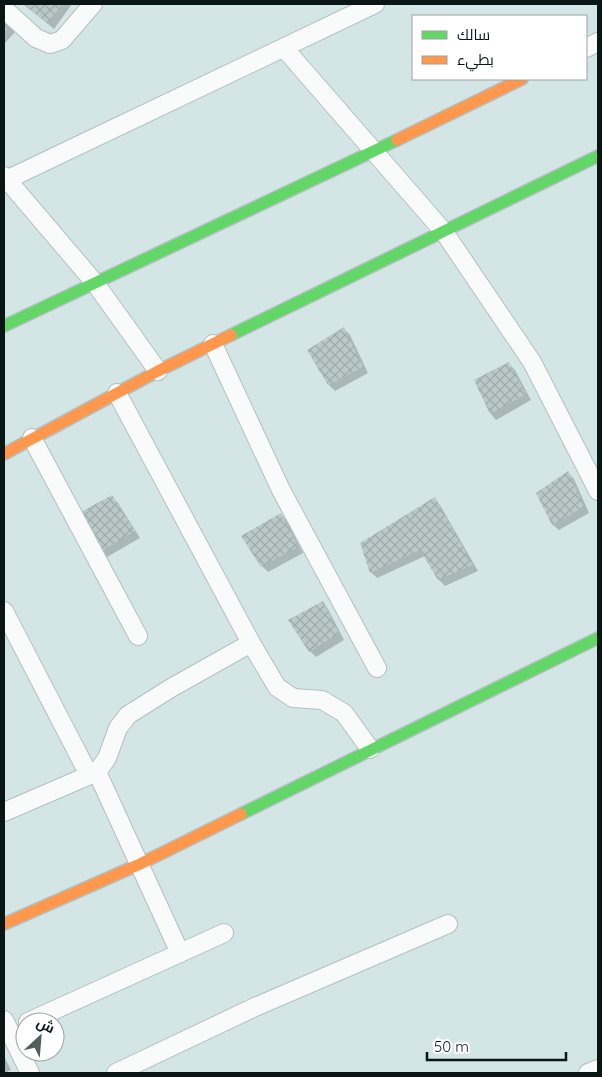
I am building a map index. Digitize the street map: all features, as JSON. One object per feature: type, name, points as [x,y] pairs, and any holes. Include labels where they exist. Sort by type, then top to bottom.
[{"type":"street","points":[[4,9],[36,38],[50,44],[62,40],[94,4]]},
{"type":"street","points":[[158,371],[95,283],[5,179],[375,4]]},
{"type":"street","points":[[284,48],[444,232],[532,362],[598,490]]},
{"type":"street","points":[[4,326],[520,80]]},
{"type":"street","points":[[4,454],[158,371],[598,156]]},
{"type":"street","points":[[213,344],[282,490],[377,668]]},
{"type":"street","points":[[117,393],[277,688],[294,698],[322,700],[344,713],[370,750]]},
{"type":"street","points":[[32,438],[138,636]]},
{"type":"street","points":[[5,616],[93,773],[140,864],[180,953]]},
{"type":"street","points":[[4,924],[140,864],[598,638]]},
{"type":"street","points":[[4,812],[93,773],[107,758],[118,728],[128,715],[171,688],[251,643]]},
{"type":"street","points":[[116,1073],[255,1007],[448,924]]},
{"type":"street","points":[[50,1012],[224,933]]},
{"type":"street","points":[[6,1025],[30,1073]]},
{"type":"street","points":[[588,1073],[598,1069]]},
{"type":"building","points":[[23,4],[62,4],[48,24]]},
{"type":"building","points":[[4,19],[10,25],[4,32]]},
{"type":"building","points":[[344,327],[363,367],[328,385],[307,350]]},
{"type":"building","points":[[509,362],[526,394],[490,414],[474,380]]},
{"type":"building","points":[[568,471],[584,507],[552,525],[536,493]]},
{"type":"building","points":[[112,495],[135,531],[100,552],[79,513]]},
{"type":"building","points":[[435,497],[473,565],[438,580],[420,550],[370,573],[360,543]]},
{"type":"building","points":[[281,513],[298,547],[261,567],[241,536]]},
{"type":"building","points":[[323,601],[339,633],[309,652],[288,620]]},
{"type":"traffic: fast","points":[[4,326],[397,140]]},
{"type":"traffic: fast","points":[[231,335],[598,156]]},
{"type":"traffic: fast","points":[[241,814],[598,638]]},
{"type":"traffic: slow","points":[[397,140],[520,80]]},
{"type":"traffic: slow","points":[[4,454],[158,371],[231,335]]},
{"type":"traffic: slow","points":[[4,924],[140,864],[241,814]]}]
